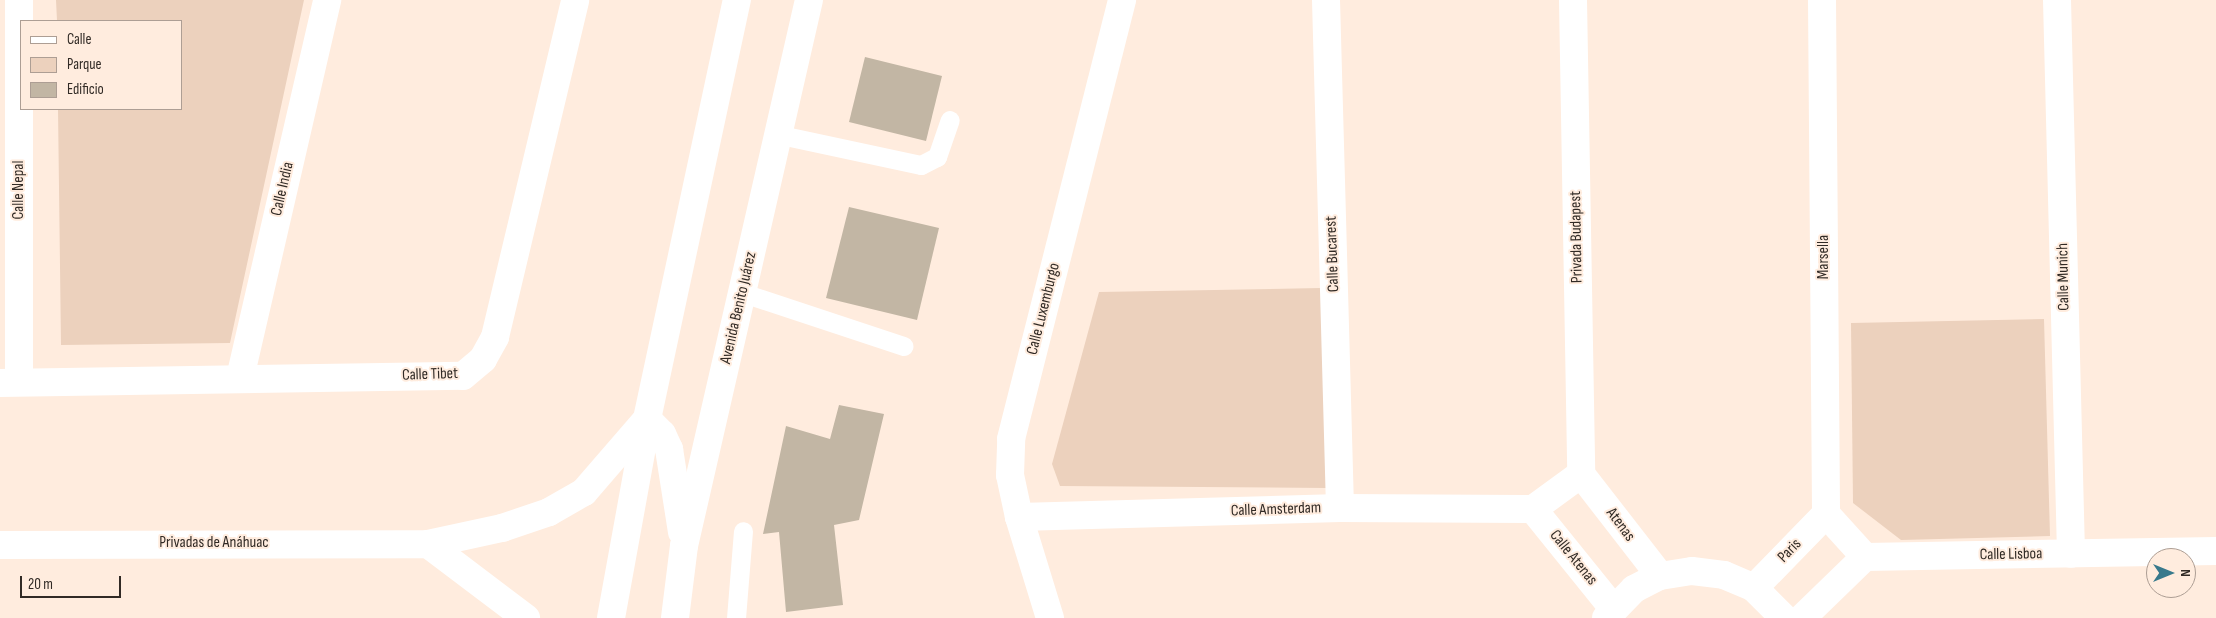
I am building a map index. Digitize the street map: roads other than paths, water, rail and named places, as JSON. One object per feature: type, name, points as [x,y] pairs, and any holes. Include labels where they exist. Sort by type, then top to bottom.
[{"type":"street","name":"Calle Nepal","points":[[9,382],[19,0]]},
{"type":"street","name":"Calle India","points":[[240,378],[327,0]]},
{"type":"street","name":"Calle Tibet","points":[[9,382],[463,376],[483,359],[495,338],[575,0]]},
{"type":"street","points":[[611,618],[647,419],[737,0]]},
{"type":"street","name":"Avenida Benito Juárez","points":[[675,618],[684,546],[743,293],[776,134],[809,0]]},
{"type":"street","name":"Calle Luxemburgo","points":[[1050,618],[1019,517],[1010,475],[1011,439],[1122,0]]},
{"type":"street","name":"Calle Bucarest","points":[[1326,0],[1340,508]]},
{"type":"street","name":"Privada Budapest","points":[[1573,0],[1581,474]]},
{"type":"street","name":"Marsella","points":[[1822,0],[1826,514]]},
{"type":"street","name":"Calle Munich","points":[[2057,0],[2070,554]]},
{"type":"street","points":[[647,419],[662,434],[669,449],[684,546]]},
{"type":"street","name":"Privadas de Anáhuac","points":[[0,545],[428,544],[502,528],[549,512],[584,492],[647,419]]},
{"type":"street","points":[[1534,509],[1581,474]]},
{"type":"street","name":"Atenas","points":[[1581,474],[1660,576]]},
{"type":"street","name":"Calle Amsterdam","points":[[1019,517],[1340,508],[1534,509]]},
{"type":"street","name":"Calle Atenas","points":[[1534,509],[1610,613]]},
{"type":"street","points":[[1802,618],[1865,558],[1826,514]]},
{"type":"street","name":"Paris","points":[[1754,588],[1826,514]]},
{"type":"street","points":[[428,544],[526,618]]},
{"type":"street","name":"Calle Lisboa","points":[[1865,558],[2216,551]]},
{"type":"street","points":[[1610,613],[1634,589],[1660,576],[1692,571],[1724,575],[1754,588],[1784,618]]},
{"type":"lane","points":[[776,134],[921,165],[937,157],[950,120]]},
{"type":"lane","points":[[743,293],[903,346]]},
{"type":"lane","points":[[736,618],[743,531]]}]
